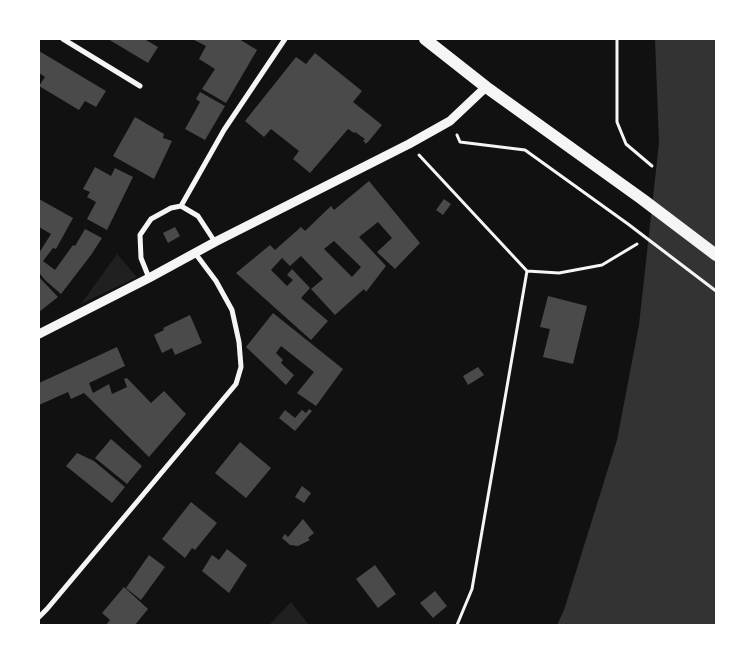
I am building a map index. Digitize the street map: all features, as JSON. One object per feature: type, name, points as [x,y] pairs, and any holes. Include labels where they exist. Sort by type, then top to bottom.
[{"type":"main road","points":[[426,39],[486,87],[642,199],[716,255]]},
{"type":"street","points":[[63,39],[140,86]]},
{"type":"street","points":[[182,206],[224,130],[285,39]]},
{"type":"street","points":[[39,334],[409,144],[450,121],[486,87]]},
{"type":"street","points":[[149,278],[141,258],[140,235],[151,219],[171,208],[182,206],[198,216],[215,242]]},
{"type":"street","points":[[39,618],[236,384],[241,367],[239,342],[232,310],[216,281],[195,253]]},
{"type":"path","points":[[617,39],[617,122],[626,144],[652,166]]},
{"type":"path","points":[[450,121],[460,142],[525,150],[628,224],[716,291]]},
{"type":"path","points":[[409,144],[527,271],[559,273],[602,265],[637,244]]},
{"type":"path","points":[[456,625],[472,590],[527,271]]},
{"type":"shaded area","points":[[655,39],[716,39],[716,625],[557,625],[564,610],[617,440],[639,325],[659,143]]},
{"type":"shaded area","points":[[117,254],[137,277],[81,304]]},
{"type":"shaded area","points":[[291,602],[309,625],[269,625]]},
{"type":"building","points":[[108,39],[147,39],[158,47],[148,63]]},
{"type":"building","points":[[195,39],[239,39],[257,50],[226,103],[202,89],[215,69],[199,59],[206,46]]},
{"type":"building","points":[[39,51],[106,91],[96,107],[85,101],[79,110],[39,86],[45,77],[39,73]]},
{"type":"building","points":[[315,53],[362,91],[353,102],[382,125],[365,144],[363,141],[365,139],[348,129],[310,173],[293,159],[299,151],[271,129],[264,137],[245,121],[296,57],[306,64]]},
{"type":"building","points":[[200,92],[225,106],[205,140],[185,129],[200,102],[196,99]]},
{"type":"building","points":[[135,117],[164,134],[163,138],[172,141],[154,179],[113,156]]},
{"type":"building","points":[[95,167],[111,176],[115,168],[133,177],[107,230],[87,219],[96,202],[87,197],[90,192],[83,189]]},
{"type":"building","points":[[369,181],[420,243],[395,269],[377,252],[392,238],[378,222],[359,237],[386,266],[366,292],[364,289],[335,315],[311,289],[323,279],[301,256],[290,266],[282,258],[271,270],[287,286],[293,280],[287,275],[292,269],[310,288],[301,298],[328,321],[311,340],[236,273],[270,245],[275,250],[301,227],[305,231],[331,206],[334,210]],"holes":[[[334,241],[361,267],[352,277],[324,249]]]},
{"type":"building","points":[[39,199],[73,218],[56,249],[53,248],[43,261],[55,270],[73,245],[75,246],[85,229],[102,238],[61,294],[39,273],[39,253],[51,234],[39,227]]},
{"type":"building","points":[[444,199],[451,204],[443,215],[436,210]]},
{"type":"building","points":[[175,227],[180,236],[168,243],[163,233]]},
{"type":"building","points":[[39,277],[58,297],[39,312]]},
{"type":"building","points":[[548,296],[587,306],[573,364],[543,357],[550,329],[540,327]]},
{"type":"building","points":[[273,313],[343,369],[316,406],[297,393],[314,372],[281,346],[276,353],[283,360],[281,363],[294,375],[286,385],[246,347]]},
{"type":"building","points":[[190,315],[202,343],[175,355],[172,348],[162,353],[154,335],[164,330],[163,328]]},
{"type":"building","points":[[117,347],[125,366],[89,383],[93,393],[109,384],[112,394],[127,387],[124,379],[127,378],[151,403],[164,391],[186,414],[149,457],[84,393],[71,399],[68,392],[39,405],[39,383]]},
{"type":"building","points":[[478,367],[484,375],[468,385],[463,376]]},
{"type":"building","points":[[309,409],[312,411],[295,431],[279,418],[285,410],[295,418],[302,410],[306,413]]},
{"type":"building","points":[[111,439],[142,466],[127,484],[95,458]]},
{"type":"building","points":[[240,442],[271,468],[246,498],[215,473]]},
{"type":"building","points":[[77,453],[94,461],[125,487],[112,503],[66,466]]},
{"type":"building","points":[[302,486],[311,493],[304,503],[295,497]]},
{"type":"building","points":[[191,502],[217,523],[195,550],[192,548],[185,558],[162,539]]},
{"type":"building","points":[[303,519],[314,533],[308,538],[310,540],[298,546],[290,545],[282,538],[285,534],[288,537]]},
{"type":"building","points":[[227,549],[247,565],[229,593],[202,571],[212,555],[219,560]]},
{"type":"building","points":[[149,555],[165,567],[141,600],[126,588]]},
{"type":"building","points":[[375,565],[396,594],[378,608],[356,579]]},
{"type":"building","points":[[124,587],[148,609],[135,625],[106,625],[110,620],[102,613]]},
{"type":"building","points":[[435,591],[447,606],[433,618],[420,603]]}]
